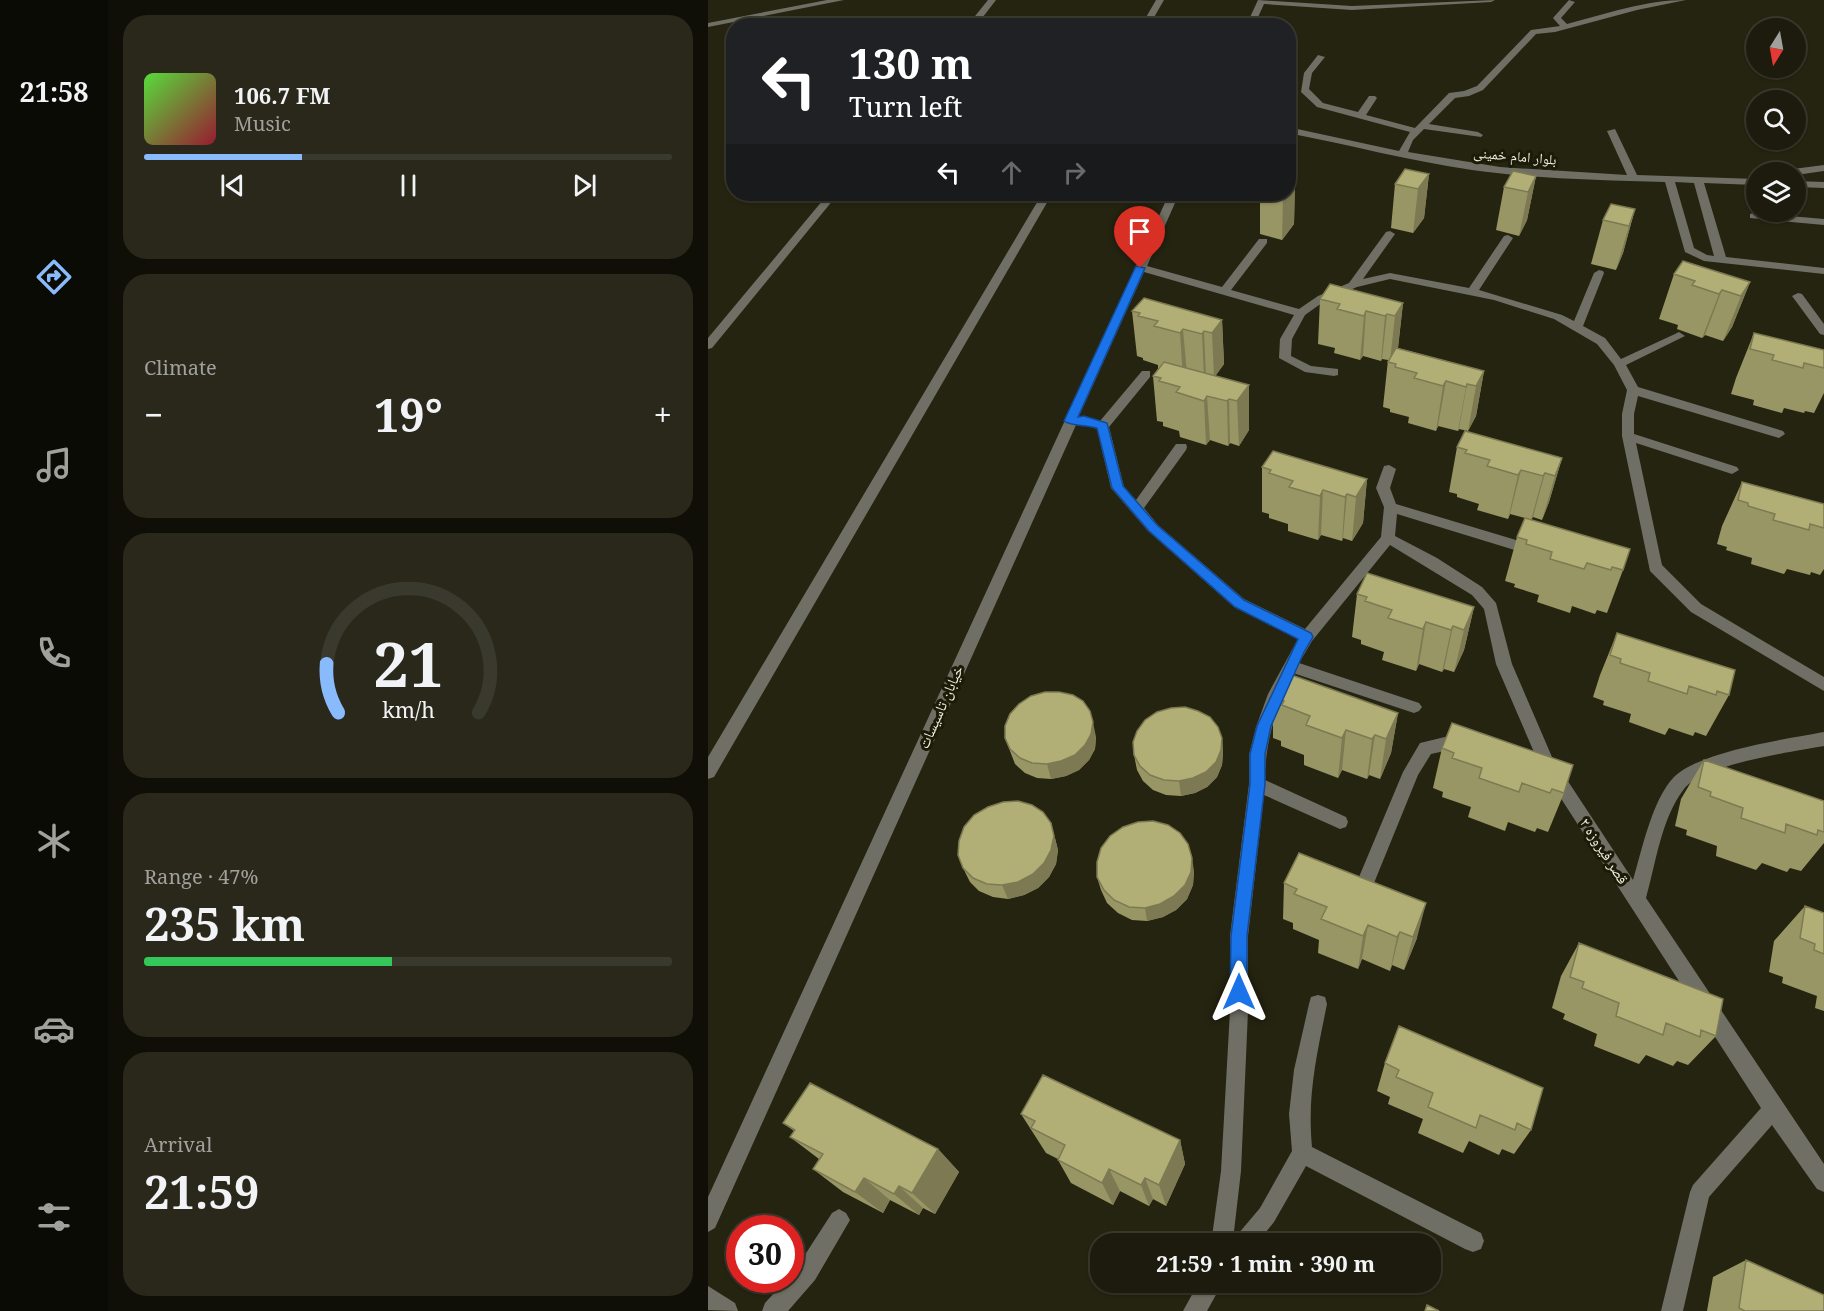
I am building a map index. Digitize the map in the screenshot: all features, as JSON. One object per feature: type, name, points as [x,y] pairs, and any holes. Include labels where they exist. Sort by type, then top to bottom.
[{"type":"street","points":[[745,18],[840,0]]},
{"type":"street","points":[[977,18],[992,0]]},
{"type":"street","points":[[1150,18],[1160,0]]},
{"type":"street","points":[[1254,18],[1262,0],[1352,8],[1491,0]]},
{"type":"street","points":[[1402,155],[1408,139],[1452,95],[1466,94],[1480,87],[1534,32],[1565,27],[1636,8],[1682,0]]},
{"type":"street","points":[[1565,27],[1557,18],[1571,2]]},
{"type":"street","points":[[708,25],[726,22]]},
{"type":"street","points":[[1321,57],[1308,73],[1304,90],[1320,105],[1360,117],[1420,128],[1478,135]]},
{"type":"street","points":[[1360,117],[1372,98]]},
{"type":"street","name":"بلوار امام خمینی","points":[[1296,130],[1402,155],[1500,170],[1669,180],[1746,180]]},
{"type":"street","points":[[1612,131],[1633,178]]},
{"type":"street","points":[[1806,170],[1824,168]]},
{"type":"street","points":[[1669,180],[1689,250],[1704,258],[1824,271]]},
{"type":"street","points":[[1698,181],[1721,260]]},
{"type":"street","points":[[1806,184],[1824,185]]},
{"type":"street","points":[[708,345],[827,201]]},
{"type":"street","points":[[708,772],[1043,201]]},
{"type":"street","name":"خیابان تاسیسات","points":[[708,1221],[1171,201]]},
{"type":"street","points":[[1806,220],[1824,222]]},
{"type":"street","points":[[1353,285],[1390,234]]},
{"type":"street","points":[[1472,291],[1508,238]]},
{"type":"street","points":[[1224,292],[1263,242]]},
{"type":"street","points":[[1140,268],[1301,313]]},
{"type":"street","points":[[1577,327],[1599,273]]},
{"type":"street","points":[[1334,372],[1309,369],[1285,358],[1286,339],[1301,313],[1322,298],[1353,285],[1390,276],[1472,291],[1558,317],[1601,341],[1619,363],[1633,390],[1628,414],[1628,436],[1655,567],[1696,609],[1824,685]]},
{"type":"street","points":[[1798,296],[1824,332]]},
{"type":"street","points":[[1619,363],[1679,336]]},
{"type":"street","points":[[1102,426],[1146,374]]},
{"type":"street","points":[[1633,390],[1779,434]]},
{"type":"street","points":[[1070,421],[1084,420],[1102,426]]},
{"type":"street","points":[[1102,426],[1118,488],[1153,528],[1239,603],[1307,637]]},
{"type":"street","points":[[1628,436],[1732,470]]},
{"type":"street","points":[[1136,509],[1181,447]]},
{"type":"street","points":[[1223,1233],[1231,1171],[1239,1011],[1239,936],[1257,784],[1257,754],[1264,726],[1290,666],[1307,637],[1388,538],[1391,507],[1383,488],[1389,469]]},
{"type":"street","points":[[1391,507],[1552,556]]},
{"type":"street","name":"قصر فیروزه ۲","points":[[1388,538],[1432,562],[1477,591],[1491,607],[1504,664],[1514,694],[1546,761],[1773,1109],[1824,1182]]},
{"type":"street","points":[[1290,666],[1414,707]]},
{"type":"street","points":[[1636,901],[1662,816],[1680,782],[1697,771],[1731,760],[1824,739]]},
{"type":"street","points":[[1368,877],[1411,772],[1426,748],[1449,743],[1481,751]]},
{"type":"street","points":[[1524,759],[1546,761]]},
{"type":"street","points":[[1257,784],[1340,822]]},
{"type":"street","points":[[1251,1233],[1267,1215],[1302,1153],[1299,1114],[1304,1070],[1318,1004]]},
{"type":"street","points":[[1672,1311],[1700,1192],[1773,1109]]},
{"type":"street","points":[[1302,1153],[1473,1241]]},
{"type":"street","points":[[773,1311],[807,1272],[839,1220]]},
{"type":"street","points":[[1194,1311],[1205,1293]]},
{"type":"street","points":[[708,1298],[727,1311]]},
{"type":"building","points":[[1405,169],[1429,174],[1418,189],[1395,184]]},
{"type":"building","points":[[1513,171],[1536,176],[1528,192],[1504,187]]},
{"type":"building","points":[[1611,204],[1635,209],[1629,226],[1603,220]]},
{"type":"building","points":[[1683,261],[1750,282],[1741,296],[1722,290],[1719,294],[1692,285],[1695,281],[1674,274]]},
{"type":"building","points":[[1330,284],[1403,303],[1395,316],[1366,311],[1364,316],[1337,309],[1340,304],[1320,299]]},
{"type":"building","points":[[1144,298],[1222,320],[1212,333],[1204,331],[1202,334],[1183,329],[1180,333],[1154,326],[1158,321],[1138,316],[1140,313],[1132,311]]},
{"type":"building","points":[[1754,333],[1824,350],[1824,368],[1804,363],[1803,368],[1772,360],[1774,355],[1750,349]]},
{"type":"building","points":[[1396,348],[1484,371],[1476,386],[1467,384],[1466,387],[1446,381],[1443,386],[1414,378],[1417,373],[1395,367],[1396,364],[1388,362]]},
{"type":"building","points":[[1164,362],[1249,385],[1237,401],[1207,396],[1204,401],[1176,392],[1180,387],[1159,381],[1161,378],[1153,376]]},
{"type":"building","points":[[1465,431],[1562,458],[1555,476],[1545,473],[1543,476],[1521,470],[1518,475],[1487,466],[1490,460],[1465,453],[1467,450],[1457,447]]},
{"type":"building","points":[[1273,451],[1367,479],[1356,497],[1347,494],[1345,497],[1323,490],[1320,496],[1289,487],[1293,481],[1269,473],[1271,470],[1262,467]]},
{"type":"building","points":[[1742,482],[1824,504],[1824,528],[1810,524],[1809,530],[1773,520],[1775,514],[1748,506],[1748,503],[1738,500]]},
{"type":"building","points":[[1525,518],[1630,549],[1623,570],[1612,567],[1611,570],[1587,563],[1584,569],[1550,559],[1552,552],[1526,544],[1527,540],[1517,537]]},
{"type":"building","points":[[1367,573],[1474,607],[1464,630],[1453,626],[1451,630],[1426,622],[1423,629],[1388,618],[1392,610],[1365,601],[1367,597],[1357,594]]},
{"type":"building","points":[[1617,633],[1735,670],[1729,695],[1717,691],[1716,695],[1689,686],[1687,694],[1648,681],[1650,673],[1620,663],[1621,659],[1610,655]]},
{"type":"building","points":[[1286,673],[1398,713],[1386,739],[1375,735],[1372,739],[1346,730],[1342,738],[1306,725],[1310,716],[1282,705],[1284,701],[1273,697]]},
{"type":"building","points":[[1045,692],[1073,695],[1083,701],[1090,711],[1093,722],[1091,734],[1085,745],[1075,755],[1047,764],[1032,763],[1020,758],[1010,749],[1005,738],[1005,726],[1010,714],[1019,704],[1031,696]]},
{"type":"building","points":[[1185,707],[1210,717],[1218,727],[1222,738],[1221,750],[1216,762],[1206,772],[1179,781],[1164,780],[1150,775],[1140,766],[1134,755],[1133,742],[1137,731],[1145,720],[1157,712]]},
{"type":"building","points":[[1452,723],[1573,765],[1564,793],[1552,789],[1550,793],[1522,783],[1519,792],[1479,778],[1482,768],[1452,758],[1454,753],[1442,748]]},
{"type":"building","points":[[1704,760],[1824,801],[1824,832],[1818,830],[1817,835],[1786,824],[1785,833],[1741,818],[1743,808],[1710,796],[1711,792],[1698,787]]},
{"type":"building","points":[[1018,801],[1032,805],[1043,812],[1051,823],[1054,836],[1051,850],[1044,863],[1033,874],[1018,882],[1002,885],[987,884],[973,878],[963,868],[958,855],[959,841],[964,827],[974,815],[988,807],[1003,802]]},
{"type":"building","points":[[1153,821],[1168,825],[1180,833],[1188,844],[1192,858],[1191,872],[1185,885],[1174,896],[1160,904],[1145,908],[1129,907],[1114,900],[1104,890],[1097,877],[1097,862],[1101,848],[1110,836],[1123,827],[1138,822]]},
{"type":"building","points":[[1299,853],[1426,903],[1413,937],[1400,932],[1397,937],[1368,925],[1363,936],[1321,919],[1327,907],[1294,894],[1297,889],[1284,883]]},
{"type":"building","points":[[1805,906],[1824,913],[1824,954],[1814,950],[1815,944],[1800,938]]},
{"type":"building","points":[[1579,943],[1723,999],[1716,1036],[1701,1030],[1700,1037],[1666,1023],[1663,1035],[1616,1016],[1619,1003],[1582,988],[1584,982],[1570,977]]},
{"type":"building","points":[[1399,1026],[1543,1088],[1531,1130],[1517,1123],[1515,1130],[1480,1115],[1476,1128],[1428,1107],[1433,1093],[1396,1077],[1399,1070],[1385,1063]]},
{"type":"building","points":[[1043,1075],[1180,1140],[1159,1185],[1145,1178],[1141,1185],[1109,1169],[1102,1183],[1058,1160],[1065,1145],[1031,1128],[1035,1121],[1021,1114]]},
{"type":"building","points":[[810,1083],[938,1149],[912,1193],[899,1186],[894,1194],[864,1178],[855,1192],[813,1169],[823,1154],[790,1137],[795,1130],[783,1123]]},
{"type":"building","points":[[1746,1260],[1824,1295],[1824,1311],[1745,1311],[1739,1308]]},
{"type":"building","points":[[1427,1305],[1439,1311],[1425,1311]]},
{"type":"route","points":[[1140,268],[1070,421],[1084,420],[1102,426],[1118,488],[1153,528],[1239,603],[1307,637],[1298,649],[1264,726],[1257,754],[1257,784],[1239,936],[1239,992]]}]
